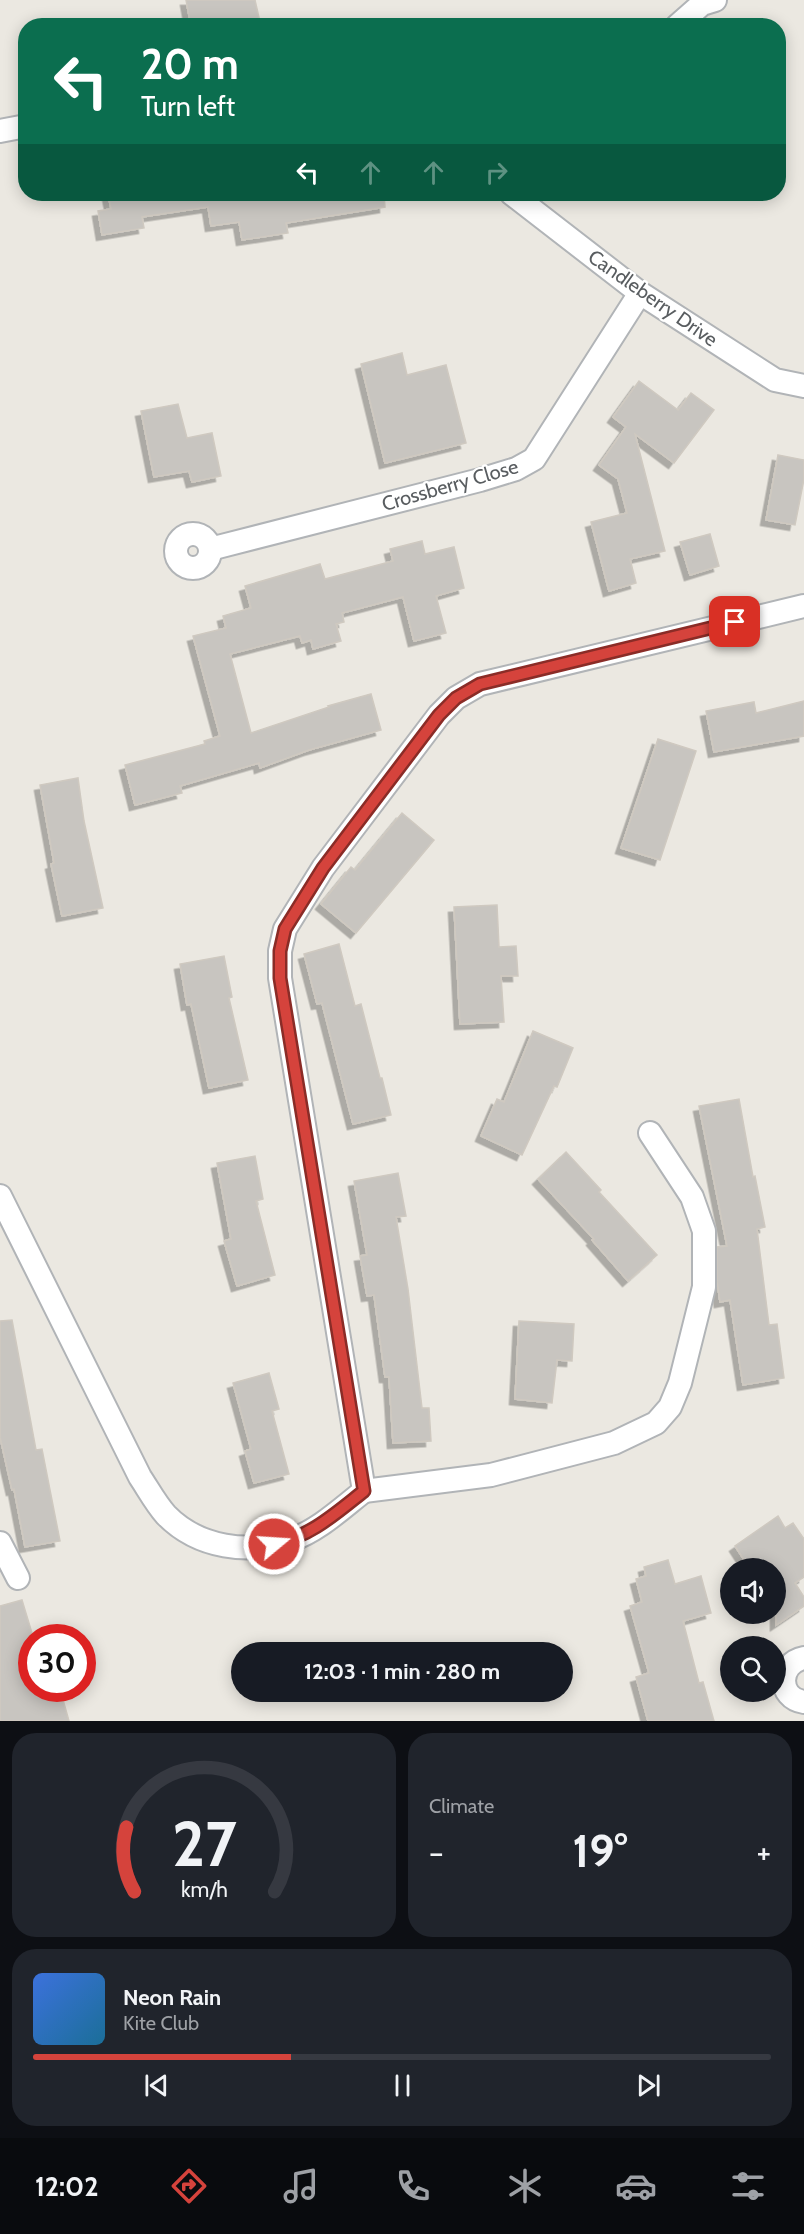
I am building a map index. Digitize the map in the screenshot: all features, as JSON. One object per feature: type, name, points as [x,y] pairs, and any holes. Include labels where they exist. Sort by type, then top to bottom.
[{"type":"street","points":[[686,18],[702,4],[715,0]]},
{"type":"street","points":[[0,131],[18,128]]},
{"type":"street","name":"Candleberry Drive","points":[[523,201],[640,293],[775,380],[804,386]]},
{"type":"street","name":"Crossberry Close","points":[[210,549],[480,480],[516,469],[534,459],[640,293]]},
{"type":"street","points":[[364,1491],[280,978],[280,951],[285,929],[323,868],[439,715],[456,698],[480,684],[804,606]]},
{"type":"street","points":[[0,1196],[140,1477],[167,1515],[201,1540],[224,1546],[257,1547],[292,1540],[319,1526],[364,1491],[490,1475],[614,1443],[656,1423],[670,1407],[680,1383],[704,1287],[704,1231],[692,1197],[650,1134]]},
{"type":"street","points":[[0,1543],[18,1578]]},
{"type":"street","points":[[804,1658],[793,1661],[783,1676],[787,1692],[793,1699],[804,1702]]},
{"type":"building","points":[[186,0],[255,0],[259,18],[189,18]]},
{"type":"building","points":[[109,201],[385,201],[385,207],[286,223],[288,233],[242,240],[239,222],[211,226],[208,207],[142,217],[144,228],[102,235],[98,211],[111,209]]},
{"type":"building","points":[[402,353],[407,375],[446,365],[466,443],[385,463],[361,364]]},
{"type":"building","points":[[639,381],[678,410],[691,393],[714,410],[674,463],[635,434],[665,551],[630,559],[636,583],[609,591],[591,522],[627,513],[618,479],[599,465],[626,427],[613,417]]},
{"type":"building","points":[[178,404],[187,438],[212,433],[221,476],[192,482],[189,471],[154,477],[141,411]]},
{"type":"building","points":[[778,455],[804,460],[804,479],[795,525],[766,520]]},
{"type":"building","points":[[710,534],[719,566],[690,575],[680,542]]},
{"type":"building","points":[[422,541],[425,554],[454,547],[464,588],[436,596],[446,633],[414,641],[403,597],[342,613],[344,622],[336,624],[341,641],[313,649],[311,640],[302,643],[300,636],[230,654],[251,733],[328,706],[371,694],[381,730],[309,750],[260,768],[259,763],[180,786],[182,793],[135,805],[125,765],[205,744],[204,741],[220,736],[193,636],[226,628],[223,616],[251,608],[245,586],[320,564],[325,579],[393,561],[390,549]]},
{"type":"building","points":[[804,701],[804,736],[714,752],[706,711],[754,702],[756,713]]},
{"type":"building","points":[[658,739],[696,751],[660,860],[621,848]]},
{"type":"building","points":[[78,778],[84,821],[103,908],[62,916],[51,864],[54,863],[40,785]]},
{"type":"building","points":[[402,813],[434,840],[356,933],[321,904],[351,867],[355,870]]},
{"type":"building","points":[[497,905],[499,947],[516,946],[518,976],[501,976],[504,1022],[460,1024],[454,907]]},
{"type":"building","points":[[339,944],[355,1006],[361,1004],[391,1115],[353,1124],[322,1003],[317,1004],[304,954]]},
{"type":"building","points":[[224,956],[232,997],[229,998],[248,1080],[209,1088],[191,1004],[187,1005],[180,964]]},
{"type":"building","points":[[533,1031],[573,1048],[557,1087],[554,1086],[522,1155],[481,1136],[497,1099],[504,1102]]},
{"type":"building","points":[[739,1099],[753,1177],[755,1176],[765,1227],[757,1229],[769,1325],[777,1324],[784,1378],[743,1385],[730,1300],[720,1302],[717,1281],[717,1247],[727,1246],[699,1106]]},
{"type":"building","points":[[566,1152],[657,1255],[628,1281],[592,1240],[594,1239],[538,1179]]},
{"type":"building","points":[[255,1156],[263,1199],[256,1201],[275,1275],[237,1286],[224,1241],[231,1239],[217,1163]]},
{"type":"building","points":[[398,1173],[406,1216],[396,1217],[408,1289],[422,1408],[429,1408],[431,1441],[393,1443],[389,1377],[385,1377],[374,1295],[367,1296],[360,1256],[367,1255],[354,1181]]},
{"type":"building","points":[[12,1320],[36,1450],[42,1449],[60,1541],[25,1547],[14,1489],[12,1490],[0,1437],[0,1321]]},
{"type":"building","points":[[519,1321],[574,1324],[572,1361],[557,1360],[552,1403],[515,1399]]},
{"type":"building","points":[[269,1373],[279,1409],[272,1411],[289,1474],[254,1483],[245,1451],[251,1449],[233,1383]]},
{"type":"building","points":[[778,1516],[785,1528],[793,1523],[804,1539],[804,1577],[795,1583],[804,1597],[804,1606],[786,1618],[786,1558],[743,1558],[735,1546]]},
{"type":"building","points":[[668,1560],[675,1584],[701,1576],[711,1613],[683,1621],[699,1683],[703,1682],[714,1721],[648,1721],[636,1677],[649,1673],[630,1606],[642,1602],[636,1579],[646,1576],[644,1567]]},
{"type":"building","points":[[22,1600],[29,1624],[18,1624],[18,1702],[64,1702],[69,1721],[0,1721],[0,1606]]},
{"type":"route","points":[[274,1544],[292,1540],[319,1526],[364,1491],[280,978],[280,951],[285,929],[323,868],[439,715],[456,698],[480,684],[735,622]]}]
